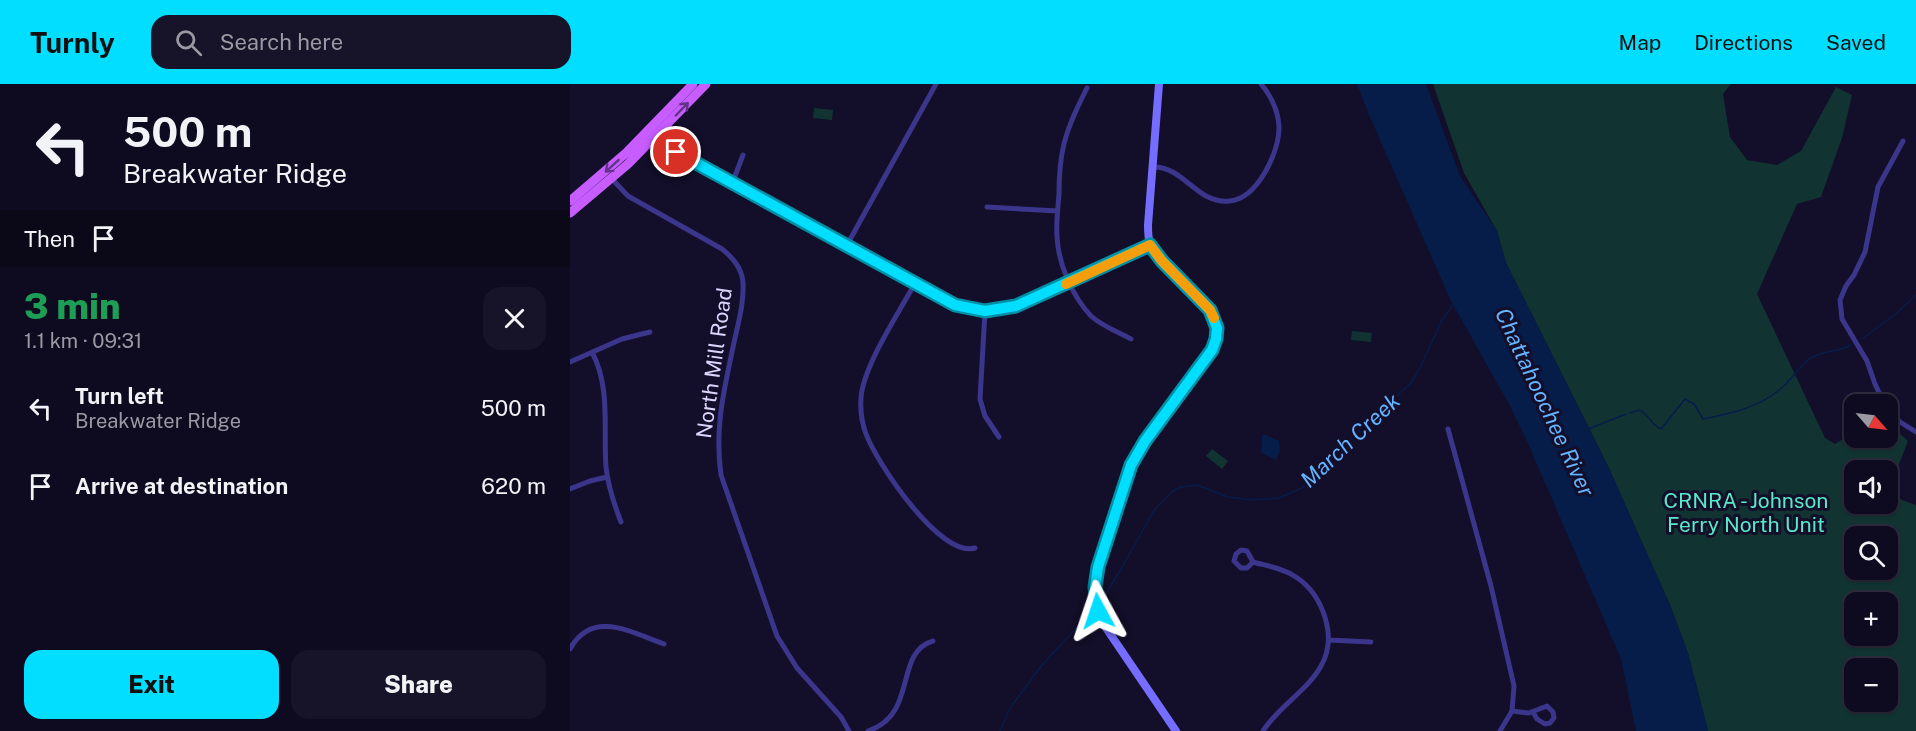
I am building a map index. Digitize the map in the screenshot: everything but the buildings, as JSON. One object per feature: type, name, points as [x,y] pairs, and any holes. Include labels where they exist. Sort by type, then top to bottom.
[{"type":"main road","points":[[570,213],[612,179],[693,84]]},
{"type":"main road","points":[[570,201],[706,84]]},
{"type":"street","points":[[847,245],[936,84]]},
{"type":"street","points":[[1159,84],[1148,225],[1150,245],[1162,261],[1210,310],[1217,328],[1216,339],[1212,350],[1145,441],[1131,465],[1098,567],[1095,599],[1108,633],[1176,731]]},
{"type":"street","points":[[1153,167],[1172,170],[1209,199],[1231,201],[1249,193],[1260,181],[1278,136],[1279,123],[1276,110],[1261,84]]},
{"type":"street","points":[[1087,88],[1070,122],[1063,145],[1058,210],[1058,249],[1063,266],[1079,300],[1093,318],[1131,339]]},
{"type":"street","points":[[654,131],[685,158],[955,305],[985,311],[1016,306],[1150,245]]},
{"type":"street","points":[[1880,394],[1867,361],[1842,319],[1840,300],[1865,252],[1878,187],[1903,141]]},
{"type":"street","points":[[732,184],[743,155]]},
{"type":"street","name":"North Mill Road","points":[[612,179],[628,196],[722,249],[739,267],[743,283],[742,305],[718,428],[717,452],[721,475],[777,636],[797,668],[841,717],[849,731]]},
{"type":"street","points":[[987,207],[1058,210]]},
{"type":"street","points":[[915,283],[866,374],[861,398],[863,423],[873,448],[918,515],[957,546],[966,549],[975,548]]},
{"type":"street","points":[[985,311],[980,399],[985,416],[999,437]]},
{"type":"street","points":[[570,362],[622,339],[650,332]]},
{"type":"street","points":[[592,352],[600,369],[603,386],[608,477],[621,522]]},
{"type":"street","points":[[1898,420],[1916,432]]},
{"type":"street","points":[[1448,429],[1491,586],[1514,686],[1512,711],[1500,731]]},
{"type":"street","points":[[570,489],[608,477]]},
{"type":"street","points":[[1253,562],[1284,571],[1304,584],[1323,613],[1329,640],[1326,655],[1320,667],[1278,711],[1263,731]]},
{"type":"street","points":[[570,649],[580,635],[593,627],[601,626],[614,627],[664,644]]},
{"type":"street","points":[[1329,640],[1371,642]]},
{"type":"street","points":[[868,731],[885,723],[896,710],[915,655],[922,646],[933,641]]},
{"type":"street","points":[[1512,711],[1533,712]]},
{"type":"green space","name":"CRNRA - Johnson Ferry North Unit","points":[[1433,84],[1731,84],[1723,94],[1730,137],[1747,160],[1777,165],[1801,151],[1836,87],[1852,95],[1842,138],[1821,197],[1797,204],[1757,294],[1825,438],[1835,444],[1844,438],[1844,448],[1898,448],[1898,432],[1908,441],[1898,467],[1898,460],[1844,460],[1844,514],[1898,514],[1898,497],[1916,505],[1916,731],[1708,731],[1688,653],[1670,605],[1608,466],[1506,263],[1497,231],[1464,173]]},
{"type":"green space","points":[[814,108],[833,110],[832,120],[813,118]]},
{"type":"green space","points":[[1352,331],[1372,333],[1371,342],[1351,340]]},
{"type":"green space","points":[[1212,449],[1228,461],[1222,469],[1206,456]]},
{"type":"water","name":"Chattahoochee River","points":[[1357,84],[1426,84],[1460,176],[1497,231],[1506,263],[1608,466],[1670,605],[1688,653],[1708,731],[1636,731],[1621,659],[1530,448],[1510,406],[1451,301]]},
{"type":"water","points":[[1262,435],[1279,441],[1280,452],[1276,460],[1261,453]]},
{"type":"waterway","points":[[1863,338],[1897,313],[1916,295]]},
{"type":"waterway","name":"March Creek","points":[[1101,601],[1155,509],[1173,491],[1181,487],[1197,485],[1228,497],[1253,500],[1279,498],[1302,488],[1376,414],[1410,384],[1442,320],[1454,304]]},
{"type":"waterway","points":[[1630,413],[1639,410],[1661,429],[1685,399],[1694,404],[1703,419],[1742,410],[1778,391],[1811,358],[1851,345]]},
{"type":"waterway","points":[[1588,429],[1626,414]]},
{"type":"waterway","name":"March Creek","points":[[1000,731],[1010,708],[1042,665],[1093,610]]},
{"type":"slow traffic","points":[[1066,284],[1150,245],[1155,254],[1210,310],[1214,318]]},
{"type":"route","points":[[676,152],[955,305],[985,311],[1016,306],[1150,245],[1155,254],[1210,310],[1217,328],[1212,350],[1145,441],[1131,465],[1098,567],[1095,599],[1098,611]]}]
